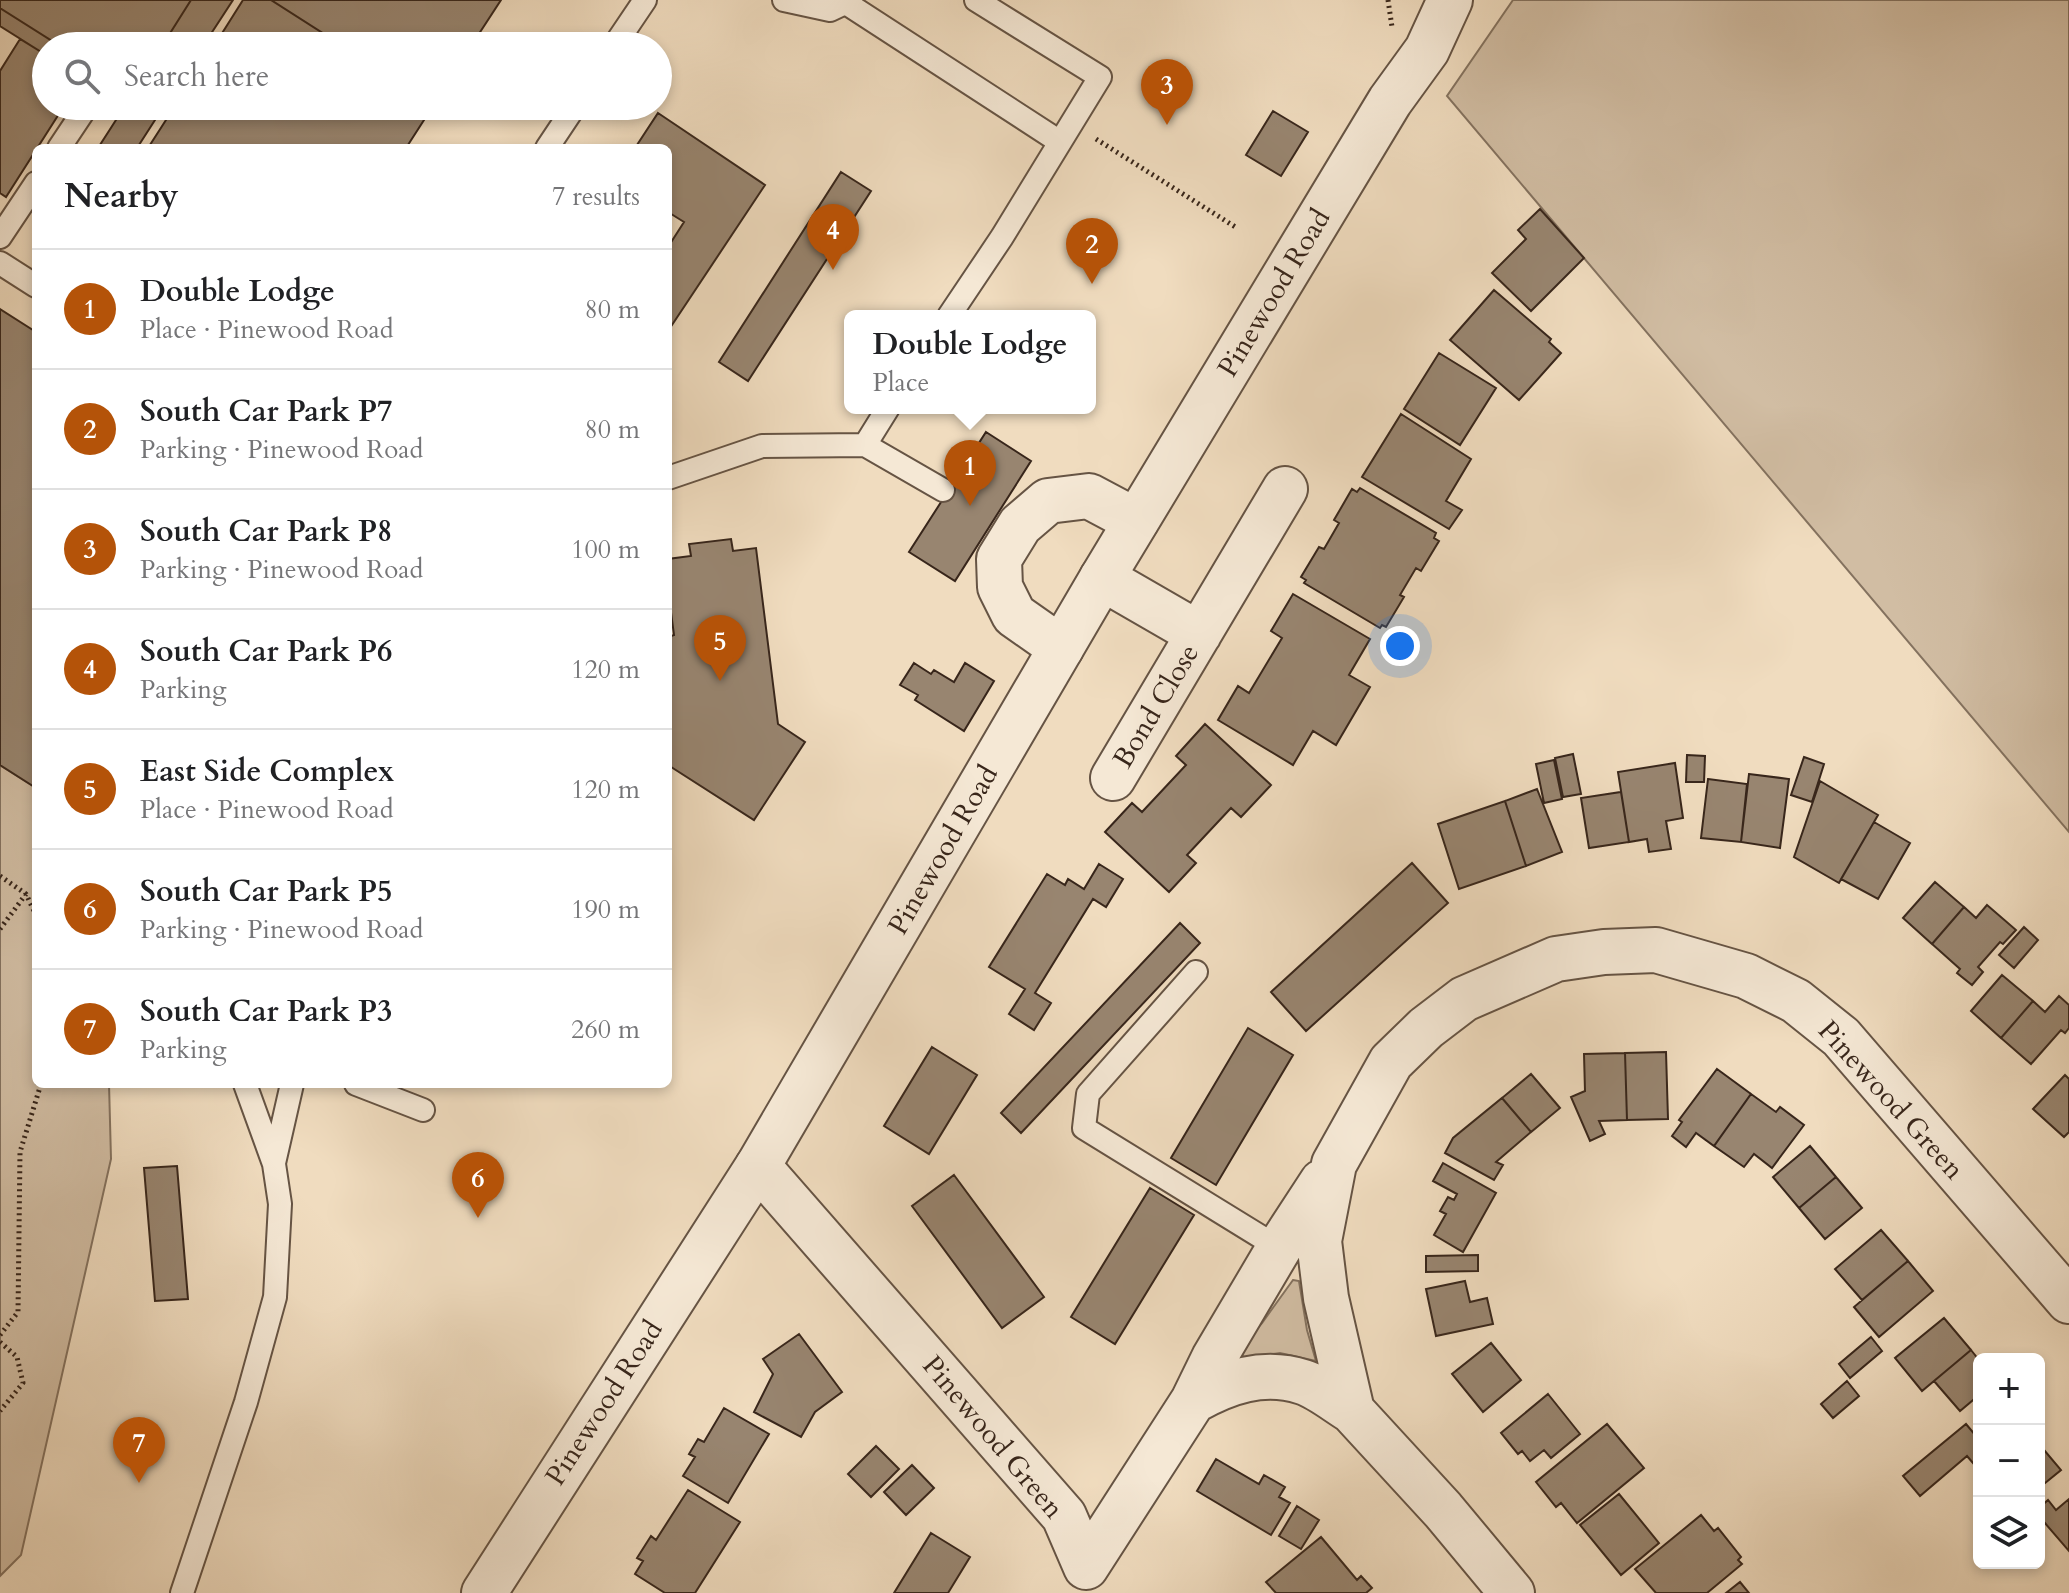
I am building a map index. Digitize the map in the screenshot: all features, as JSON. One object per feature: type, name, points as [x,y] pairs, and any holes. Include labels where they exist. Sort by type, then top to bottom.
[{"type":"street","name":"Pinewood Road","points":[[1390,101],[1415,14],[1415,0]]},
{"type":"street","name":"Pinewood Road","points":[[484,1593],[758,1166],[1136,521],[1390,101],[1427,50],[1450,0]]},
{"type":"street","name":"Bond Close","points":[[1113,778],[1285,489]]},
{"type":"street","points":[[1061,648],[1014,615],[1000,587],[999,559],[1020,525],[1048,501],[1089,496],[1136,521]]},
{"type":"street","name":"Bond Close","points":[[1102,578],[1199,634]]},
{"type":"street","name":"Pinewood Green","points":[[1078,1580],[1193,1401],[1214,1358],[1279,1248],[1334,1164],[1391,1062],[1426,1028],[1464,999],[1556,959],[1604,952],[1656,950],[1746,976],[1796,1001],[1841,1037],[2069,1301]]},
{"type":"street","name":"Pinewood Green","points":[[1334,1164],[1319,1241],[1326,1298],[1352,1411]]},
{"type":"street","name":"Pinewood Green","points":[[758,1166],[1064,1516],[1078,1580]]},
{"type":"street","name":"Pinewood Green","points":[[1193,1401],[1238,1380],[1270,1376],[1304,1382],[1352,1411],[1443,1510],[1512,1593]]},
{"type":"lane","points":[[623,32],[645,0]]},
{"type":"lane","points":[[784,0],[830,10],[849,2],[1060,142]]},
{"type":"lane","points":[[953,310],[1002,237],[1100,77],[976,0]]},
{"type":"lane","points":[[62,144],[78,120]]},
{"type":"lane","points":[[550,144],[566,120]]},
{"type":"lane","points":[[0,237],[32,189]]},
{"type":"lane","points":[[0,263],[32,283]]},
{"type":"lane","points":[[865,445],[884,414]]},
{"type":"lane","points":[[672,477],[762,446],[865,445],[943,490]]},
{"type":"lane","points":[[1196,972],[1088,1094],[1084,1128],[1279,1248]]},
{"type":"lane","points":[[182,1593],[246,1402],[275,1297],[280,1204],[274,1164],[246,1088]]},
{"type":"lane","points":[[274,1164],[291,1088]]},
{"type":"lane","points":[[366,1088],[423,1110]]},
{"type":"path","points":[[0,876],[26,894],[32,907]]},
{"type":"path","points":[[0,929],[26,894]]},
{"type":"path","points":[[0,1335],[18,1312],[20,1152],[40,1088]]},
{"type":"path","points":[[0,1342],[17,1357],[23,1383],[0,1411]]},
{"type":"shaded area","points":[[1513,0],[2069,0],[2069,832],[1447,96]]},
{"type":"shaded area","points":[[0,765],[32,785],[32,1088],[109,1088],[111,1159],[21,1555],[0,1576]]},
{"type":"shaded area","points":[[1293,1280],[1299,1281],[1316,1361],[1280,1353],[1228,1361],[1262,1323]]},
{"type":"building","points":[[0,0],[191,0],[171,32],[38,32],[0,8]]},
{"type":"building","points":[[191,0],[233,0],[212,32],[171,32]]},
{"type":"building","points":[[243,0],[271,0],[321,32],[223,32]]},
{"type":"building","points":[[271,0],[501,0],[480,32],[321,32]]},
{"type":"building","points":[[0,8],[38,32],[32,32],[32,46],[0,26]]},
{"type":"building","points":[[20,39],[32,46],[32,120],[55,120],[40,144],[32,144],[32,156],[6,197],[0,193],[0,71]]},
{"type":"building","points":[[1273,111],[1308,132],[1281,176],[1246,155]]},
{"type":"building","points":[[116,120],[155,120],[140,144],[101,144]]},
{"type":"building","points":[[166,120],[424,120],[409,144],[151,144]]},
{"type":"building","points":[[653,120],[668,120],[765,185],[672,325],[672,241],[684,222],[672,214],[672,144],[638,144]]},
{"type":"building","points":[[841,172],[871,191],[748,381],[719,362]]},
{"type":"building","points":[[1540,209],[1584,258],[1531,311],[1492,273],[1526,239],[1518,230]]},
{"type":"building","points":[[1494,290],[1551,339],[1549,342],[1561,353],[1519,400],[1450,340]]},
{"type":"building","points":[[0,309],[32,329],[32,785],[0,765]]},
{"type":"building","points":[[1439,353],[1496,388],[1460,445],[1404,409]]},
{"type":"building","points":[[1401,414],[1471,459],[1446,501],[1462,510],[1449,529],[1362,477]]},
{"type":"building","points":[[986,432],[1031,461],[955,581],[909,552]]},
{"type":"building","points":[[1360,488],[1436,533],[1434,538],[1439,541],[1421,571],[1416,568],[1400,595],[1404,597],[1386,627],[1382,625],[1380,628],[1304,583],[1306,580],[1301,577],[1319,547],[1324,549],[1339,523],[1334,520],[1352,489],[1357,492]]},
{"type":"building","points":[[731,539],[733,551],[756,548],[778,724],[805,742],[754,820],[672,768],[672,558],[691,556],[689,544]]},
{"type":"building","points":[[1293,594],[1370,639],[1349,675],[1370,687],[1336,745],[1313,731],[1293,765],[1218,720],[1238,686],[1249,693],[1282,638],[1271,631]]},
{"type":"building","points":[[914,663],[931,674],[934,670],[954,682],[965,663],[994,681],[964,731],[915,700],[918,695],[900,685]]},
{"type":"building","points":[[1205,724],[1271,785],[1241,817],[1231,808],[1187,855],[1196,863],[1169,892],[1105,832],[1132,803],[1142,812],[1186,765],[1176,756]]},
{"type":"building","points":[[1573,754],[1581,794],[1563,797],[1555,758]]},
{"type":"building","points":[[1687,755],[1705,756],[1704,782],[1686,782]]},
{"type":"building","points":[[1804,757],[1824,764],[1812,802],[1791,795]]},
{"type":"building","points":[[1554,760],[1562,799],[1544,803],[1536,764]]},
{"type":"building","points":[[1675,763],[1683,818],[1666,821],[1671,849],[1649,852],[1647,839],[1629,842],[1618,772]]},
{"type":"building","points":[[1749,774],[1789,779],[1780,848],[1741,842]]},
{"type":"building","points":[[1708,779],[1747,784],[1741,842],[1701,838]]},
{"type":"building","points":[[1820,781],[1878,815],[1839,883],[1794,857]]},
{"type":"building","points":[[1537,789],[1562,852],[1526,866],[1505,801]]},
{"type":"building","points":[[1621,792],[1629,842],[1589,848],[1581,798]]},
{"type":"building","points":[[1505,801],[1526,866],[1459,889],[1438,824]]},
{"type":"building","points":[[1874,822],[1910,843],[1878,899],[1841,879]]},
{"type":"building","points":[[1412,863],[1448,903],[1306,1031],[1271,992]]},
{"type":"building","points":[[1099,864],[1123,879],[1106,907],[1093,899],[1035,993],[1051,1003],[1034,1030],[1009,1014],[1025,989],[989,967],[1047,874],[1065,885],[1068,879],[1084,889]]},
{"type":"building","points":[[1935,882],[1964,907],[1932,944],[1903,918]]},
{"type":"building","points":[[1987,905],[2016,930],[2003,944],[2000,942],[1978,967],[1983,972],[1972,985],[1957,973],[1960,969],[1932,944],[1964,907],[1976,918]]},
{"type":"building","points":[[1180,923],[1200,943],[1021,1133],[1001,1113]]},
{"type":"building","points":[[2024,927],[2038,940],[2014,968],[1999,955]]},
{"type":"building","points":[[2002,975],[2033,1001],[2001,1038],[1971,1011]]},
{"type":"building","points":[[2059,996],[2069,1005],[2069,1028],[2065,1033],[2061,1030],[2031,1064],[2001,1038],[2033,1001],[2045,1012]]},
{"type":"building","points":[[1248,1028],[1293,1055],[1216,1185],[1171,1158]]},
{"type":"building","points":[[932,1047],[977,1075],[929,1154],[884,1126]]},
{"type":"building","points":[[1666,1052],[1668,1119],[1627,1120],[1625,1053]]},
{"type":"building","points":[[1625,1053],[1627,1120],[1599,1121],[1605,1134],[1590,1141],[1571,1097],[1585,1091],[1584,1054]]},
{"type":"building","points":[[1717,1069],[1751,1094],[1714,1146],[1696,1133],[1686,1147],[1672,1136],[1682,1122],[1679,1120]]},
{"type":"building","points":[[1531,1074],[1560,1108],[1531,1132],[1502,1098]]},
{"type":"building","points":[[2065,1075],[2069,1079],[2069,1132],[2064,1137],[2033,1109]]},
{"type":"building","points":[[1751,1094],[1776,1112],[1780,1107],[1804,1125],[1772,1168],[1754,1154],[1744,1167],[1714,1146]]},
{"type":"building","points":[[1502,1098],[1531,1132],[1496,1162],[1503,1165],[1494,1180],[1445,1153],[1453,1138]]},
{"type":"building","points":[[1810,1146],[1836,1177],[1799,1208],[1773,1177]]},
{"type":"building","points":[[1443,1163],[1496,1193],[1463,1252],[1434,1235],[1446,1214],[1440,1211],[1448,1197],[1454,1200],[1457,1194],[1433,1181]]},
{"type":"building","points":[[177,1166],[188,1299],[155,1301],[144,1168]]},
{"type":"building","points":[[954,1175],[1044,1297],[1002,1328],[912,1206]]},
{"type":"building","points":[[1836,1177],[1862,1208],[1825,1239],[1799,1208]]},
{"type":"building","points":[[1150,1188],[1194,1215],[1115,1344],[1071,1317]]},
{"type":"building","points":[[1881,1230],[1908,1261],[1862,1300],[1835,1269]]},
{"type":"building","points":[[1478,1255],[1478,1271],[1426,1272],[1426,1256]]},
{"type":"building","points":[[1908,1261],[1933,1291],[1879,1337],[1854,1307]]},
{"type":"building","points":[[1465,1281],[1470,1302],[1487,1298],[1493,1324],[1436,1336],[1426,1289]]},
{"type":"building","points":[[1944,1318],[1971,1350],[1922,1391],[1895,1358]]},
{"type":"building","points":[[799,1334],[842,1392],[815,1412],[801,1437],[754,1412],[773,1374],[763,1359]]},
{"type":"building","points":[[1871,1337],[1882,1351],[1850,1378],[1839,1364]]},
{"type":"building","points":[[1491,1343],[1521,1380],[1483,1412],[1452,1374]]},
{"type":"building","points":[[1971,1350],[1973,1353],[1973,1400],[1960,1411],[1934,1381]]},
{"type":"building","points":[[1847,1381],[1859,1396],[1833,1418],[1821,1404]]},
{"type":"building","points":[[1548,1394],[1580,1434],[1551,1458],[1544,1450],[1530,1461],[1522,1451],[1518,1454],[1501,1433]]},
{"type":"building","points":[[724,1408],[769,1434],[728,1503],[683,1476],[695,1457],[689,1454],[698,1439],[704,1442]]},
{"type":"building","points":[[1607,1424],[1644,1468],[1577,1523],[1561,1503],[1556,1507],[1536,1482]]},
{"type":"building","points":[[1966,1424],[1973,1432],[1973,1463],[1967,1456],[1920,1496],[1903,1476]]},
{"type":"building","points":[[876,1446],[899,1469],[871,1497],[848,1474]]},
{"type":"building","points":[[2045,1451],[2061,1470],[2045,1483]]},
{"type":"building","points":[[1216,1459],[1259,1484],[1264,1475],[1285,1487],[1279,1497],[1290,1503],[1271,1535],[1197,1491]]},
{"type":"building","points":[[912,1465],[934,1488],[906,1515],[884,1492]]},
{"type":"building","points":[[688,1490],[740,1522],[695,1593],[665,1593],[635,1574],[643,1561],[637,1558],[651,1536],[656,1540]]},
{"type":"building","points":[[1619,1494],[1659,1543],[1621,1575],[1580,1525]]},
{"type":"building","points":[[2069,1499],[2069,1551],[2045,1523],[2045,1503],[2048,1500],[2056,1510]]},
{"type":"building","points":[[1297,1506],[1319,1520],[1301,1549],[1279,1536]]},
{"type":"building","points":[[1701,1515],[1714,1531],[1718,1528],[1741,1557],[1738,1560],[1742,1564],[1707,1593],[1656,1593],[1635,1569]]},
{"type":"building","points":[[931,1533],[970,1557],[948,1593],[894,1593]]},
{"type":"building","points":[[1321,1537],[1357,1580],[1361,1576],[1372,1588],[1366,1593],[1276,1593],[1266,1582]]},
{"type":"building","points":[[1740,1582],[1749,1593],[1726,1593]]},
{"type":"place","name":"South Car Park P8","points":[[1167,125]]},
{"type":"place","name":"South Car Park P6","points":[[833,270]]},
{"type":"place","name":"South Car Park P7","points":[[1092,284]]},
{"type":"place","name":"Double Lodge","points":[[970,506]]},
{"type":"place","name":"East Side Complex","points":[[720,681]]},
{"type":"place","name":"South Car Park P5","points":[[478,1218]]},
{"type":"place","name":"South Car Park P3","points":[[139,1483]]}]
